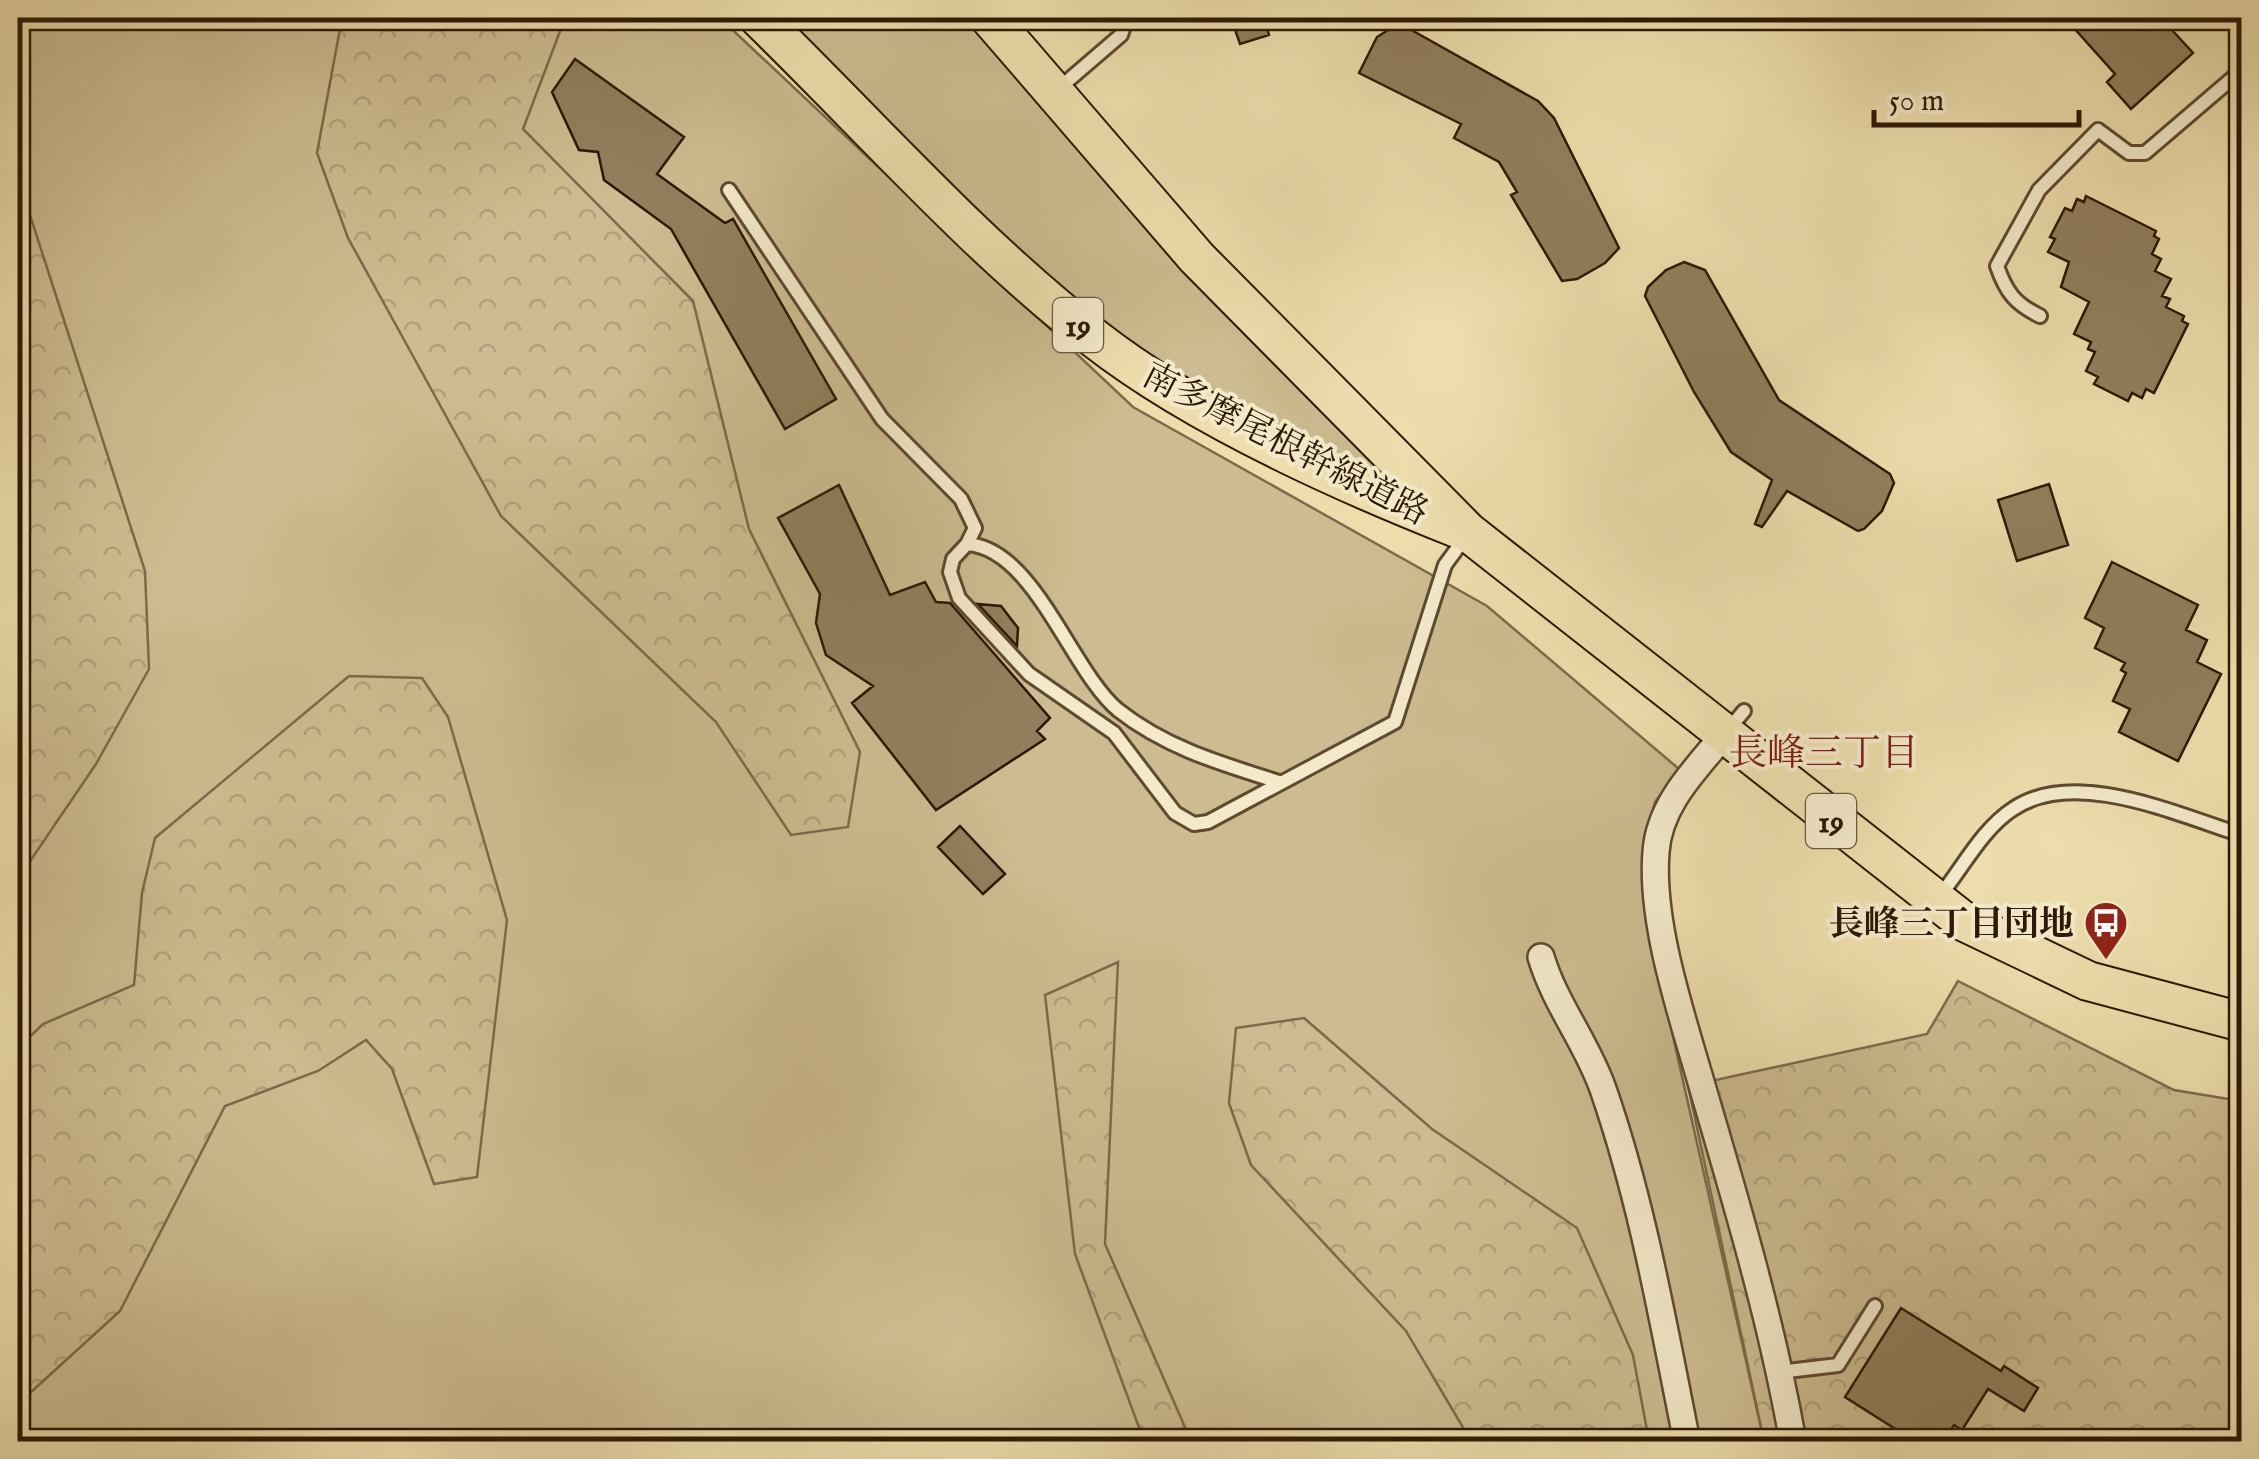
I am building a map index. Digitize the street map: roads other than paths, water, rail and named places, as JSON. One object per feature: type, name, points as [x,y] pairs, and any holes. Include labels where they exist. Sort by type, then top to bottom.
[{"type":"main road","name":"南多摩尾根幹線道路","points":[[759,18],[1016,271],[1094,338],[1154,379],[1235,424],[1371,494],[1468,532]]},
{"type":"main road","name":"南多摩尾根幹線道路","points":[[990,18],[1196,258],[1468,532],[1733,723],[1934,902],[2026,954],[2088,981],[2242,1022]]},
{"type":"street","points":[[1733,723],[1670,804],[1656,850],[1656,878],[1682,1012],[1745,1231],[1793,1442]]},
{"type":"street","points":[[1541,957],[1602,1084],[1624,1154],[1645,1234],[1686,1442]]},
{"type":"lane","points":[[1054,92],[1120,35],[1127,18]]},
{"type":"lane","points":[[2040,316],[2021,307],[2006,291],[1998,266],[2039,190],[2098,130],[2129,153],[2145,153],[2242,70]]},
{"type":"lane","points":[[730,190],[882,418],[961,499],[974,528],[967,544],[953,559],[950,572],[960,598],[1029,674],[1114,733],[1176,813],[1194,824],[1208,822],[1396,722],[1445,566],[1468,532]]},
{"type":"lane","points":[[967,544],[983,545],[1011,564],[1116,708],[1178,748],[1279,782]]},
{"type":"lane","points":[[1934,902],[1991,829],[2014,808],[2037,799],[2081,792],[2125,798],[2242,835]]},
{"type":"lane","points":[[1779,1372],[1838,1365],[1875,1306]]},
{"type":"place","name":"長峰三丁目団地","points":[[2106,961]]},
{"type":"district","name":"長峰三丁目","points":[[1824,752]]}]
